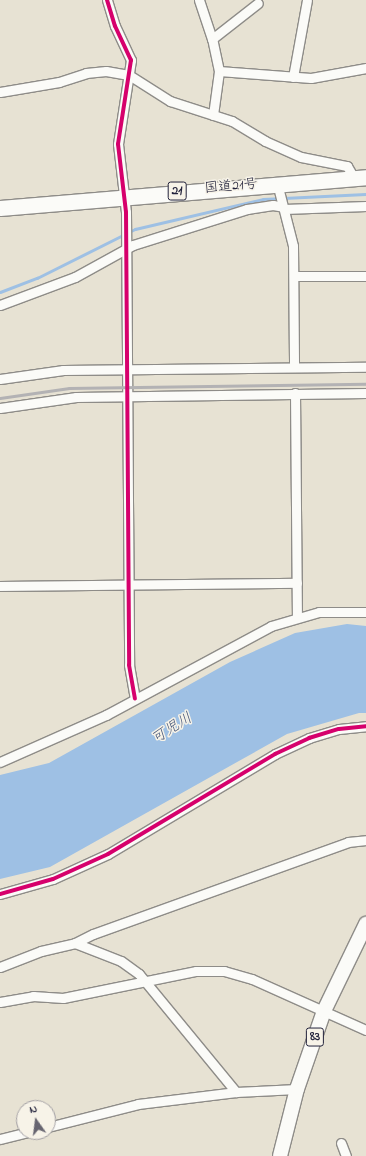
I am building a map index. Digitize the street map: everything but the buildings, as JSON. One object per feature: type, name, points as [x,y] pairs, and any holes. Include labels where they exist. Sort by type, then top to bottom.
[{"type":"highway","name":"国道21号","points":[[0,208],[125,196],[360,177]]},
{"type":"main road","name":"83","points":[[282,1155],[298,1088],[324,1011],[366,924]]},
{"type":"street","points":[[107,0],[115,26],[128,50],[131,60],[118,144],[125,196],[129,664],[135,698]]},
{"type":"street","points":[[199,0],[212,39],[219,71],[213,116]]},
{"type":"street","points":[[293,77],[307,0]]},
{"type":"street","points":[[212,39],[258,3]]},
{"type":"street","points":[[219,71],[311,78],[366,68]]},
{"type":"street","points":[[0,92],[58,82],[86,73],[106,72],[129,75],[170,101],[232,121],[265,141],[301,157],[347,166],[360,177]]},
{"type":"street","points":[[277,183],[293,246],[294,367]]},
{"type":"street","points":[[0,305],[52,287],[125,251],[133,245],[247,209],[273,205],[283,208],[366,206]]},
{"type":"street","points":[[294,276],[366,276]]},
{"type":"street","points":[[0,379],[63,370],[366,366]]},
{"type":"street","points":[[295,393],[297,617]]},
{"type":"street","points":[[0,408],[46,400],[127,396],[366,393]]},
{"type":"street","points":[[0,586],[129,586],[296,583]]},
{"type":"street","points":[[0,762],[106,715],[244,638],[297,617],[339,610],[366,612]]},
{"type":"street","points":[[0,894],[53,879],[108,854],[275,754],[309,738],[339,729],[366,726]]},
{"type":"street","points":[[0,967],[41,951],[75,943],[93,934],[348,842],[366,840]]},
{"type":"street","points":[[75,943],[121,961],[146,982],[236,1092]]},
{"type":"street","points":[[0,1002],[33,996],[63,998],[196,972],[224,972],[252,979],[366,1030]]},
{"type":"street","points":[[56,1125],[138,1104],[236,1092],[298,1088]]},
{"type":"street","points":[[0,1139],[16,1135]]},
{"type":"street","points":[[341,1143],[346,1156]]},
{"type":"water","name":"可児川","points":[[347,624],[366,626],[366,713],[359,713],[287,734],[50,867],[0,879],[0,775],[49,763],[230,662],[295,633]]},
{"type":"waterway","points":[[0,292],[37,278],[135,229],[263,199],[366,194]]},
{"type":"railway","points":[[0,398],[69,388],[366,384]]},
{"type":"cycle path","points":[[107,0],[115,26],[131,60],[118,144],[126,212],[129,665],[135,698]]},
{"type":"cycle path","points":[[0,894],[53,879],[108,854],[275,754],[309,738],[339,729],[366,726]]}]
